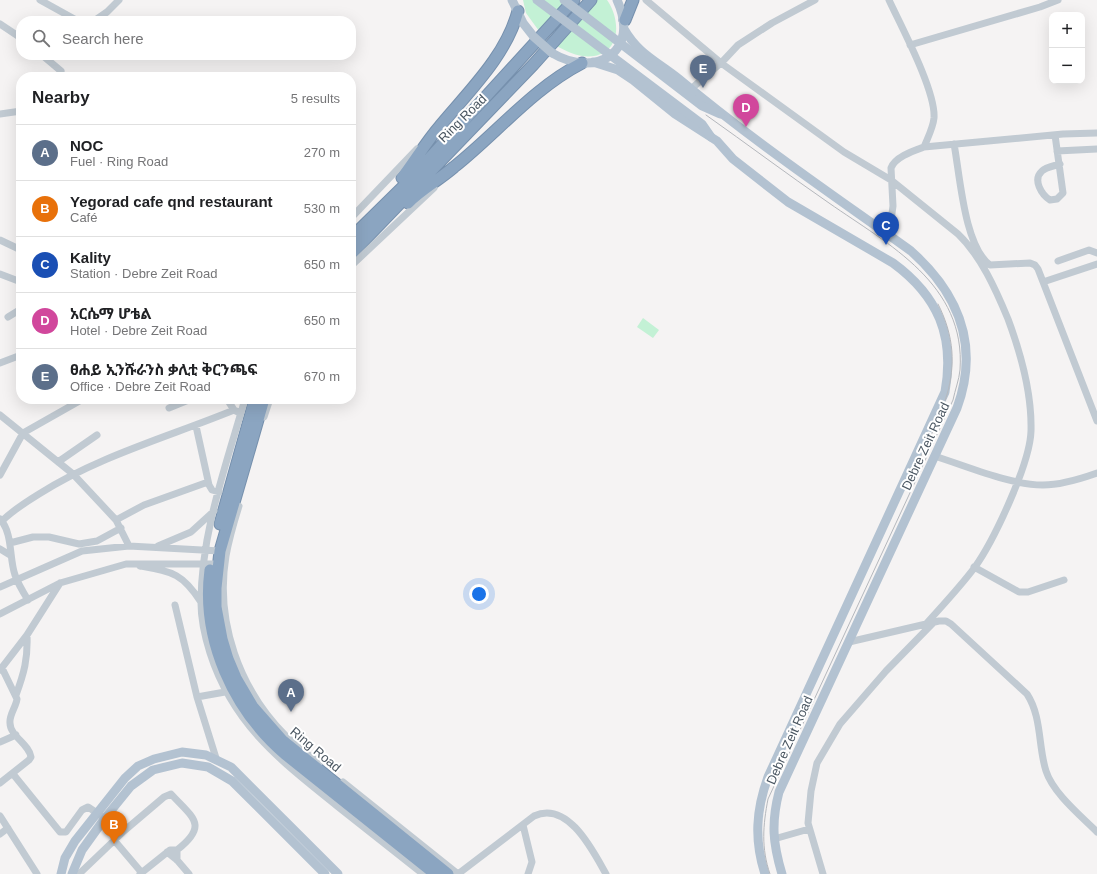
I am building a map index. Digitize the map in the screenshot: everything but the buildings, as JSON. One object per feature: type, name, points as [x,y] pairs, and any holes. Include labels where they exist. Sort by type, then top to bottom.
[{"type":"highway","name":"Ring Road","points":[[356,241],[374,215],[417,171],[574,0]]},
{"type":"highway","name":"Ring Road","points":[[356,241],[533,65],[591,0]]},
{"type":"highway","points":[[625,24],[633,0]]},
{"type":"highway","points":[[374,215],[438,128],[471,90],[502,49],[514,27],[518,12]]},
{"type":"highway","points":[[356,241],[372,237],[425,188],[454,168],[546,84],[582,63]]},
{"type":"highway","name":"Ring Road","points":[[254,404],[213,550],[208,588],[209,608],[214,641],[229,682],[250,716],[275,746],[435,874]]},
{"type":"highway","name":"Ring Road","points":[[213,550],[262,404]]},
{"type":"highway","name":"Ring Road","points":[[211,563],[216,588],[216,607],[222,639],[236,678],[253,707],[272,730],[292,749],[448,874]]},
{"type":"main road","points":[[512,0],[523,23],[534,37],[552,53],[570,61],[582,63],[593,62],[609,57],[617,50],[623,37],[625,24]]},
{"type":"main road","points":[[517,0],[518,12]]},
{"type":"main road","points":[[537,0],[702,124],[711,137]]},
{"type":"main road","points":[[564,0],[702,106],[720,114]]},
{"type":"main road","points":[[618,0],[625,24],[637,48],[691,89],[720,114]]},
{"type":"main road","points":[[593,62],[618,70],[676,114],[711,137]]},
{"type":"main road","name":"Debre Zeit Road","points":[[720,114],[772,153],[911,251],[936,275],[950,296],[960,318],[964,336],[966,362],[964,383],[957,408],[849,642],[783,780],[774,820],[774,839],[782,874]]},
{"type":"main road","name":"Debre Zeit Road","points":[[711,137],[738,163],[788,202],[893,263],[911,277],[929,296],[938,313],[945,334],[949,359],[945,392],[935,416],[768,777],[761,796],[757,818],[758,846],[764,874]]},
{"type":"main road","points":[[61,874],[65,858],[72,845],[125,778],[138,766],[154,758],[182,752],[216,758],[237,772],[338,874]]},
{"type":"main road","points":[[72,874],[82,850],[131,786],[146,774],[171,765],[182,763],[199,765],[217,771],[235,784],[325,874]]},
{"type":"street","points":[[40,0],[69,16]]},
{"type":"street","points":[[101,16],[119,0]]},
{"type":"street","points":[[646,0],[721,63],[844,152],[891,180],[967,242],[996,291],[1014,336],[1022,361],[1028,396],[1031,432],[1018,482],[996,530],[974,567],[929,624],[834,731],[816,768],[808,816],[809,830],[823,874]]},
{"type":"street","points":[[691,89],[721,63],[738,45],[759,30],[815,0]]},
{"type":"street","points":[[889,0],[924,76],[933,110],[932,128],[924,147]]},
{"type":"street","points":[[910,45],[1040,7],[1058,0]]},
{"type":"street","points":[[0,24],[16,35]]},
{"type":"street","points":[[48,60],[61,71]]},
{"type":"street","points":[[0,114],[16,112]]},
{"type":"street","points":[[356,213],[438,128]]},
{"type":"street","points":[[889,235],[893,206],[890,173],[893,164],[908,153],[924,147],[1055,135],[1097,133]]},
{"type":"street","points":[[1055,135],[1060,164],[1063,193],[1057,199],[1050,200],[1040,189],[1039,176],[1042,171],[1060,164]]},
{"type":"street","points":[[954,144],[970,233],[984,261],[990,265],[1030,263],[1035,265],[1038,269],[1097,421]]},
{"type":"street","points":[[1057,151],[1096,149]]},
{"type":"street","points":[[356,261],[454,168]]},
{"type":"street","points":[[967,242],[970,233]]},
{"type":"street","points":[[0,240],[16,248]]},
{"type":"street","points":[[1058,261],[1090,250],[1097,253]]},
{"type":"street","points":[[1043,282],[1097,264]]},
{"type":"street","points":[[0,274],[16,280]]},
{"type":"street","points":[[8,317],[16,312]]},
{"type":"street","points":[[0,363],[16,357]]},
{"type":"street","points":[[0,475],[23,432],[74,404]]},
{"type":"street","points":[[169,408],[179,404]]},
{"type":"street","points":[[231,404],[237,412]]},
{"type":"street","points":[[10,543],[33,537],[49,537],[62,538],[81,548],[129,546],[213,550],[214,510],[237,412],[242,404]]},
{"type":"street","points":[[268,404],[244,482],[226,556],[224,601],[226,624],[232,648],[242,673],[266,713],[286,735],[458,874],[534,816],[544,813],[554,813],[567,820],[584,836],[606,874]]},
{"type":"street","points":[[28,600],[17,579],[10,555],[10,543],[1,520],[14,510],[73,474],[136,447],[237,412]]},
{"type":"street","points":[[0,415],[23,432],[73,474],[116,520],[129,546]]},
{"type":"street","points":[[196,426],[208,482],[212,490],[219,492]]},
{"type":"street","points":[[58,462],[97,435]]},
{"type":"street","points":[[934,456],[1018,482],[1043,485],[1061,484],[1097,474]]},
{"type":"street","points":[[116,520],[144,505],[208,482]]},
{"type":"street","points":[[155,547],[191,532],[214,510]]},
{"type":"street","points":[[0,587],[121,528]]},
{"type":"street","points":[[0,549],[10,555]]},
{"type":"street","points":[[0,614],[60,583],[126,564],[211,563],[201,602],[207,644],[216,672],[225,692],[253,731],[276,756],[423,874]]},
{"type":"street","points":[[126,564],[171,572],[184,580],[201,602]]},
{"type":"street","points":[[974,567],[1019,592],[1028,592],[1064,580]]},
{"type":"street","points":[[0,783],[13,774],[31,757],[9,722],[17,703],[16,695],[1,669],[27,635],[60,583]]},
{"type":"street","points":[[175,604],[197,697],[216,758]]},
{"type":"street","points":[[849,642],[929,624],[946,621],[951,624],[1027,694],[1033,706],[1046,771],[1052,783],[1097,832]]},
{"type":"street","points":[[16,695],[26,666],[28,653],[27,635]]},
{"type":"street","points":[[197,697],[225,692]]},
{"type":"street","points":[[0,742],[16,735]]},
{"type":"street","points":[[13,774],[62,833],[66,832],[84,808],[88,807],[124,831]]},
{"type":"street","points":[[79,874],[114,840],[124,831],[164,797],[171,794],[193,817],[196,825],[194,835],[177,850],[172,849],[167,852],[141,874],[114,840]]},
{"type":"street","points":[[0,816],[37,874]]},
{"type":"street","points":[[523,825],[532,862],[528,874]]},
{"type":"street","points":[[0,834],[8,828]]},
{"type":"street","points":[[774,839],[809,830]]},
{"type":"street","points":[[177,850],[178,860]]},
{"type":"street","points":[[167,852],[178,860],[189,874]]},
{"type":"green space","points":[[523,0],[566,0],[539,31],[526,13]]},
{"type":"green space","points":[[593,0],[607,0],[611,7],[616,24],[616,33],[610,48],[603,53],[594,56],[584,56],[574,54],[555,45]]},
{"type":"green space","points":[[643,318],[659,330],[653,338],[637,327]]},
{"type":"tram line","points":[[706,115],[813,192],[876,235],[919,270],[937,290],[950,314],[959,340],[960,370],[953,400],[768,799],[765,818],[764,846],[770,874]]},
{"type":"tram line","points":[[910,479],[940,414],[947,394],[951,373],[952,351],[948,328],[938,304]]},
{"type":"place","name":"ፀሐይ ኢንሹራንስ ቃሊቲ ቅርንጫፍ","points":[[703,88]]},
{"type":"place","name":"አርሴማ ሆቴል","points":[[746,127]]},
{"type":"place","name":"Kality","points":[[886,245]]},
{"type":"place","name":"NOC","points":[[291,712]]},
{"type":"place","name":"Yegorad cafe qnd restaurant","points":[[114,844]]}]
